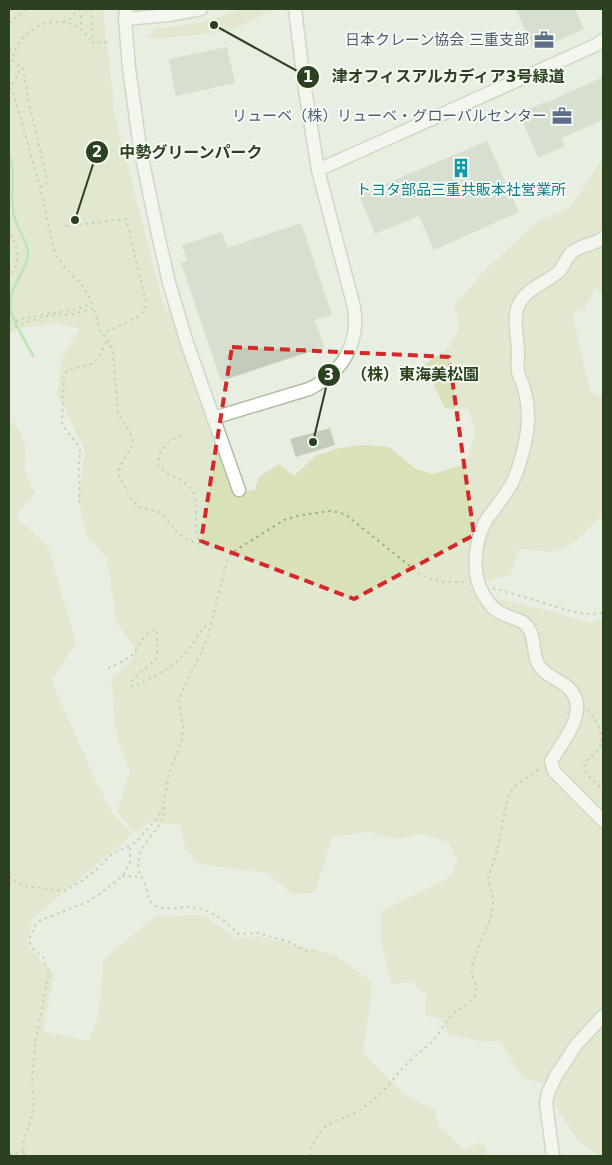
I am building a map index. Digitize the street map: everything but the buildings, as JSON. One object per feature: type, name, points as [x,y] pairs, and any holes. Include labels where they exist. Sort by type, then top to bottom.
[{"type":"main road","points":[[201,9],[168,15],[124,12],[136,122],[169,283],[187,343],[239,490]]},
{"type":"main road","points":[[213,418],[316,385],[335,371],[346,358],[355,329],[354,307],[318,170],[304,83],[295,9]]},
{"type":"main road","points":[[318,170],[596,45],[603,40]]},
{"type":"main road","points":[[603,238],[573,251],[566,258],[561,269],[536,286],[524,297],[516,310],[518,372],[527,409],[527,428],[519,465],[513,481],[503,499],[489,517],[480,535],[476,563],[479,584],[488,601],[496,611],[527,625],[532,638],[536,659],[541,668],[574,694],[578,706],[577,714],[570,730],[551,760],[554,771],[603,821]]},
{"type":"main road","points":[[554,1156],[546,1104],[548,1093],[556,1076],[577,1044],[603,1016]]},
{"type":"path","points":[[9,23],[25,9]]},
{"type":"path","points":[[9,66],[18,42],[32,29],[52,22],[69,21],[77,9]]},
{"type":"path","points":[[77,9],[81,16],[81,29]]},
{"type":"path","points":[[91,9],[93,43]]},
{"type":"path","points":[[63,22],[81,29],[93,43]]},
{"type":"path","points":[[93,43],[111,42]]},
{"type":"path","points":[[9,48],[14,51]]},
{"type":"path","points":[[12,60],[22,67],[26,78],[28,103],[47,179],[46,184],[40,187]]},
{"type":"path","points":[[9,323],[43,314],[66,312],[92,303],[83,286],[66,269],[55,254],[40,187],[13,92],[9,88],[22,67]]},
{"type":"path","points":[[66,226],[126,219],[146,302],[145,308],[139,316],[103,334]]},
{"type":"path","points":[[9,228],[18,249],[18,260],[9,278]]},
{"type":"path","points":[[9,329],[51,315],[74,314],[94,308],[100,330],[113,352],[118,412],[132,438],[131,448],[119,467],[118,472],[130,498],[139,507],[159,512],[179,534],[190,541],[232,554]]},
{"type":"path","points":[[80,503],[78,462],[80,452],[62,423],[64,374],[67,371],[93,362],[107,340]]},
{"type":"path","points":[[181,436],[165,445],[160,454],[158,465],[164,472],[187,484],[195,496],[199,544]]},
{"type":"path","points":[[9,876],[24,886],[65,891],[94,872],[113,853],[130,846],[138,840],[158,818],[163,807],[168,774],[182,739],[183,727],[179,698],[207,640],[227,561],[232,554],[284,520],[328,511],[338,512],[346,515],[421,575],[430,579],[438,582],[470,582],[574,612],[588,614],[603,613]]},
{"type":"path","points":[[108,668],[132,655],[146,635],[150,631],[156,630],[156,659],[134,678],[131,686],[134,686],[168,669],[179,661],[191,647],[202,629],[212,623]]},
{"type":"path","points":[[578,706],[585,705],[600,730],[601,746],[598,752],[585,762],[584,767],[588,776],[603,789]]},
{"type":"path","points":[[309,1156],[314,1140],[328,1124],[363,1108],[383,1091],[405,1066],[436,1037],[450,1016],[474,997],[476,984],[472,976],[472,966],[492,910],[493,894],[489,884],[489,874],[497,852],[506,800],[517,784],[551,760]]},
{"type":"path","points":[[163,807],[165,811],[160,824],[141,849],[139,858],[138,869],[150,902],[164,909],[186,907],[204,910],[225,922],[238,934],[258,932],[288,942],[307,951],[313,951]]},
{"type":"path","points":[[26,1156],[23,1146],[33,1111],[32,1081],[35,1044],[49,973],[43,957],[32,947],[30,937],[36,924],[41,920],[87,902],[122,876],[130,863],[130,846]]},
{"type":"path","points":[[122,876],[141,877]]},
{"type":"path","points":[[9,1154],[24,1152]]},
{"type":"highlighted area","points":[[232,347],[449,357],[474,535],[354,599],[201,541]]},
{"type":"green space","points":[[9,9],[103,9],[115,116],[165,311],[171,308],[236,492],[255,490],[259,477],[279,464],[294,476],[315,456],[340,448],[362,445],[389,447],[416,469],[433,474],[466,464],[475,434],[469,409],[445,408],[424,365],[449,348],[460,326],[454,306],[485,270],[537,222],[569,208],[586,185],[603,156],[603,294],[595,287],[584,310],[572,313],[591,394],[603,396],[603,515],[572,544],[554,552],[519,549],[510,575],[485,581],[494,598],[591,623],[603,619],[603,1011],[546,1084],[522,1078],[501,1041],[481,1042],[449,1034],[441,1019],[426,1016],[426,995],[411,982],[391,984],[381,941],[381,911],[451,877],[457,861],[448,842],[421,834],[396,839],[369,832],[332,837],[315,893],[293,894],[267,873],[199,864],[185,849],[181,825],[149,822],[135,833],[117,812],[130,771],[117,739],[111,680],[132,659],[135,648],[116,622],[107,559],[86,534],[78,497],[85,451],[57,394],[62,359],[80,330],[54,323],[9,333]]},
{"type":"green space","points":[[243,9],[275,9],[230,31],[166,38],[147,38],[153,29],[198,23]]},
{"type":"green space","points":[[9,420],[20,431],[26,448],[24,469],[35,493],[16,517],[48,546],[76,643],[51,680],[95,779],[114,816],[133,834],[32,919],[28,946],[54,974],[43,1031],[89,1041],[99,1014],[103,960],[156,916],[204,915],[237,939],[258,936],[332,954],[371,981],[371,1001],[362,1052],[404,1094],[435,1110],[439,1126],[465,1151],[480,1142],[487,1149],[486,1156],[9,1156]]},
{"type":"green space","points":[[603,1025],[603,1156],[600,1156],[578,1141],[553,1102],[571,1061]]},
{"type":"waterway","points":[[9,155],[13,178],[12,201],[14,216],[28,252],[26,264],[12,293],[10,308],[33,356]]},
{"type":"place","name":"津オフィスアルカディア3号緑道","points":[[214,25]]},
{"type":"place","name":"日本クレーン協会 三重支部","points":[[544,40]]},
{"type":"place","name":"リューベ（株）リューベ・グローバルセンター","points":[[562,116]]},
{"type":"place","name":"トヨタ部品三重共販本社営業所","points":[[461,168]]},
{"type":"place","name":"中勢グリーンパーク","points":[[75,220]]},
{"type":"place","name":"（株）東海美松園","points":[[313,442]]}]
